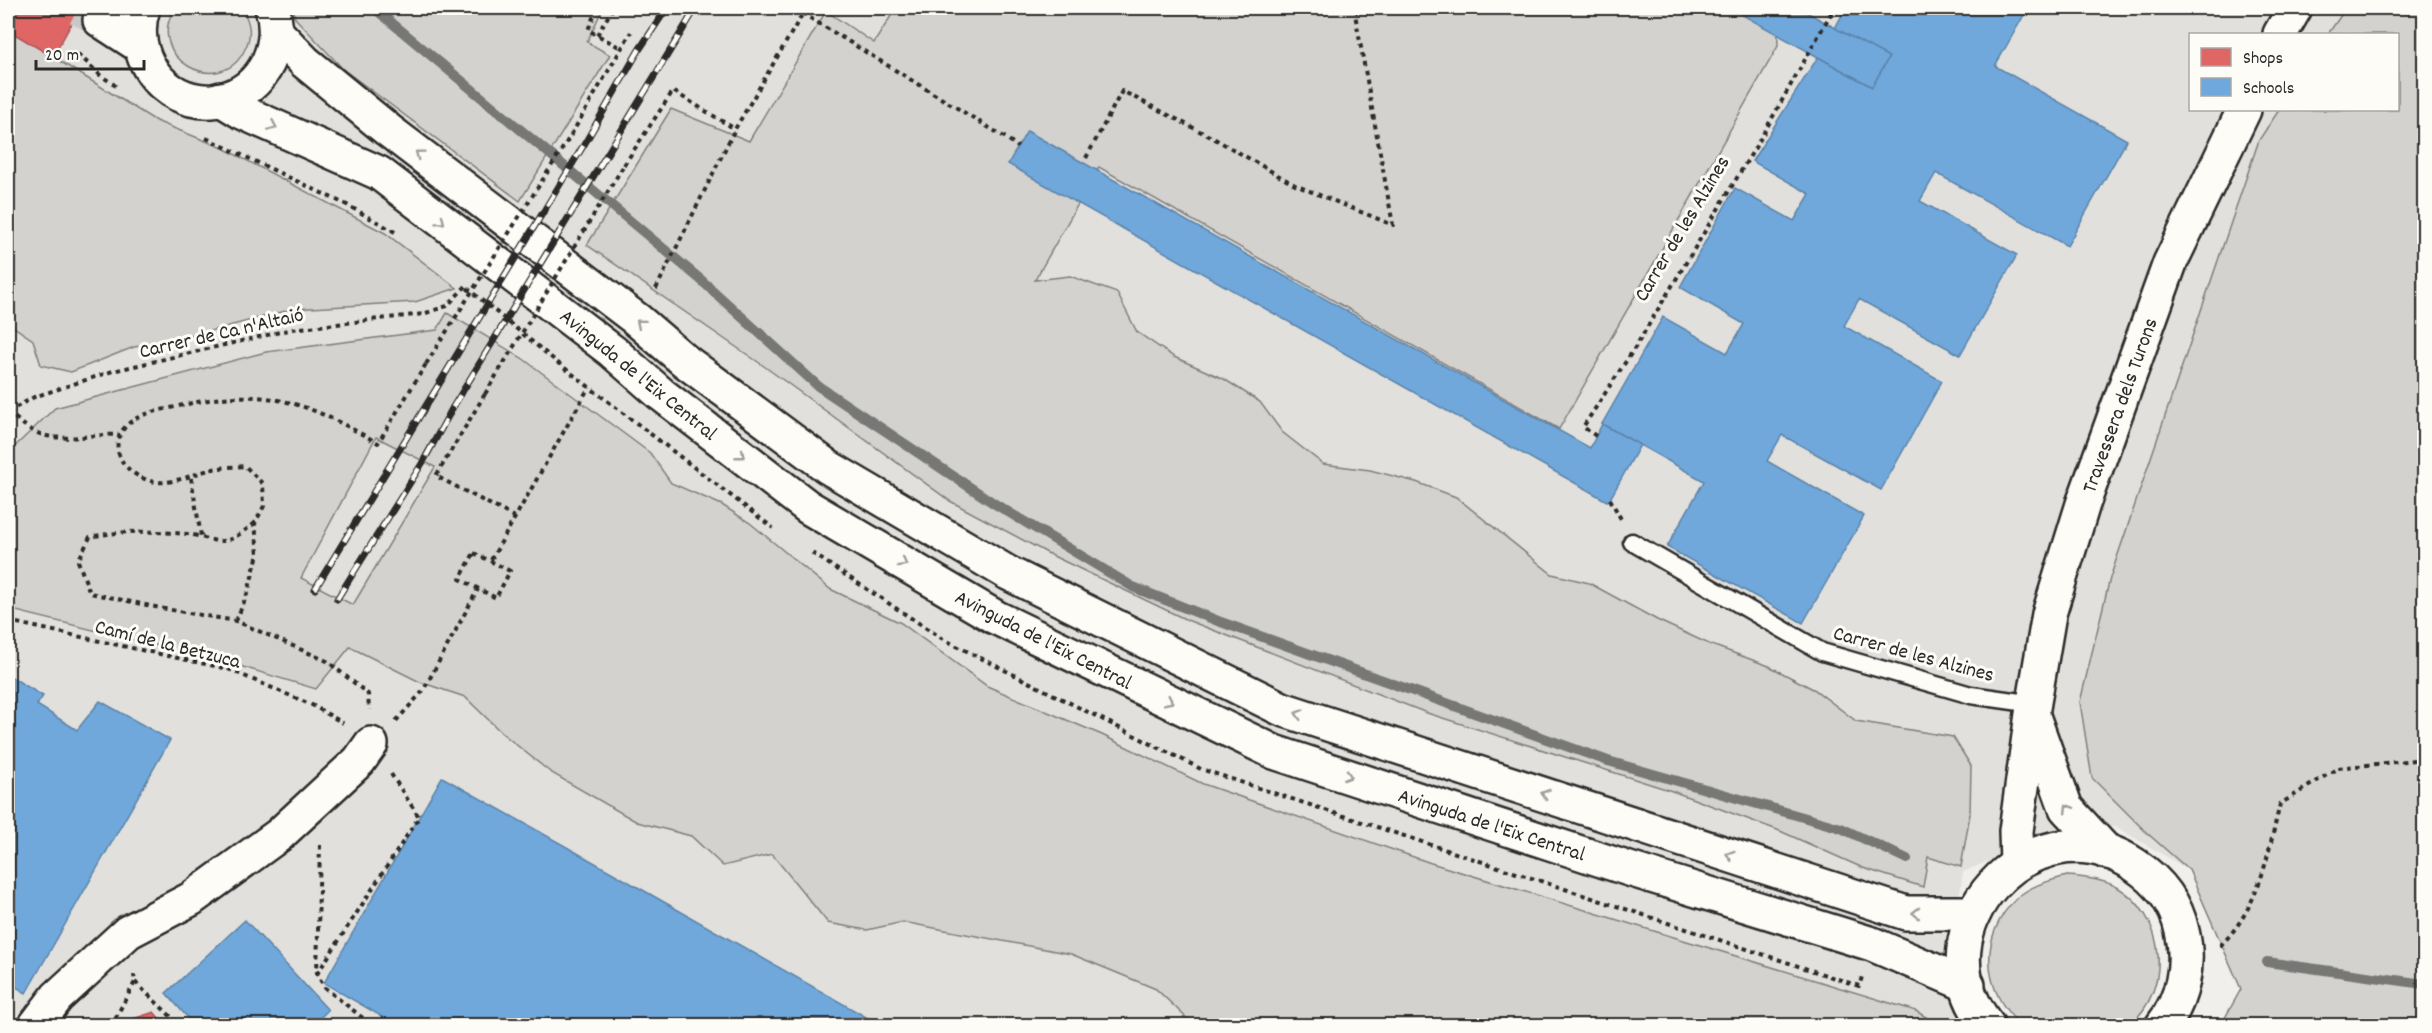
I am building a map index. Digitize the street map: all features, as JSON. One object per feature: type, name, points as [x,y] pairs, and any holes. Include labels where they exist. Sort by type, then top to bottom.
[{"type":"street","points":[[143,8],[138,30],[140,46],[149,69],[159,82],[172,92],[196,100],[221,99],[247,89],[261,76],[274,51],[274,20]]},
{"type":"street","points":[[2281,33],[2295,8]]},
{"type":"street","points":[[100,20],[140,46]]},
{"type":"street","name":"Avinguda de l'Eix Central","points":[[274,20],[305,62],[388,130],[636,319],[685,361],[828,467],[1008,573],[1282,709],[1906,913],[1974,913]]},
{"type":"street","name":"Avinguda de l'Eix Central","points":[[221,99],[242,112],[379,173],[612,351],[661,394],[808,507],[995,617],[1274,752],[1629,869],[1872,944],[1968,985]]},
{"type":"street","name":"Travessera dels Turons","points":[[2017,864],[2016,831],[2049,614],[2083,504],[2170,263],[2244,111]]},
{"type":"street","name":"Travessera dels Turons","points":[[2033,709],[2066,808],[2107,852]]},
{"type":"street","points":[[35,1026],[57,997],[128,932],[191,899],[279,835],[359,760],[371,744]]},
{"type":"street","points":[[1988,1026],[1975,1005],[1965,968],[1968,930],[1974,913],[1992,885],[2017,864],[2049,850],[2084,848],[2107,852],[2127,860],[2145,872],[2168,896],[2181,927],[2185,948],[2185,970],[2176,1002],[2162,1026]]},
{"type":"lane","name":"Carrer de les Alzines","points":[[1632,542],[1822,652],[1971,695],[2033,709]]},
{"type":"path","points":[[597,8],[588,30],[621,48]]},
{"type":"path","points":[[597,35],[614,8]]},
{"type":"path","points":[[655,291],[735,129],[806,8]]},
{"type":"path","points":[[1086,158],[1122,91],[1215,139],[1295,185],[1393,225],[1355,14],[1359,8]]},
{"type":"path","name":"Carrer de les Alzines","points":[[1596,436],[1583,427],[1636,346],[1757,146],[1834,8]]},
{"type":"path","points":[[802,13],[996,131],[1018,147]]},
{"type":"path","points":[[236,621],[248,592],[258,554],[255,523],[264,506],[263,484],[245,466],[212,470],[190,477],[156,482],[127,470],[117,452],[120,435],[129,423],[158,411],[199,401],[245,396],[287,402],[336,421],[378,443],[571,135],[631,32]]},
{"type":"path","points":[[78,54],[100,75],[119,88]]},
{"type":"path","points":[[516,518],[436,476],[624,165],[673,91],[735,129]]},
{"type":"path","points":[[200,135],[347,205],[397,234]]},
{"type":"path","points":[[458,280],[589,387],[491,560]]},
{"type":"path","name":"Carrer de Ca n'Altaió","points":[[8,412],[34,397],[114,371],[293,329],[423,314],[447,306]]},
{"type":"path","points":[[8,412],[35,432],[58,437],[120,435]]},
{"type":"path","points":[[190,477],[201,536]]},
{"type":"path","name":"Camí de la Betzuca","points":[[255,523],[228,540],[212,541],[201,536],[123,531],[90,537],[78,561],[90,593],[236,621],[327,661],[368,694],[371,744]]},
{"type":"path","points":[[474,553],[510,571],[496,598],[478,588],[460,579],[474,553]]},
{"type":"path","points":[[423,691],[478,588]]},
{"type":"path","name":"Camí de la Betzuca","points":[[8,621],[228,669],[312,705],[347,725],[371,744]]},
{"type":"path","points":[[317,974],[419,817],[371,744]]},
{"type":"path","points":[[2185,970],[2208,958],[2243,920],[2261,879],[2280,804],[2338,768],[2424,759]]},
{"type":"path","points":[[321,797],[317,974],[325,988],[374,1026]]},
{"type":"path","points":[[111,1026],[135,982],[181,1026]]},
{"type":"shaded area","points":[[8,8],[2424,8],[2424,552],[2189,870],[2116,827],[2057,831],[1963,872],[1951,955],[1958,1025],[8,1025]]},
{"type":"shaded area","points":[[175,8],[242,8],[247,19],[249,40],[233,65],[219,72],[203,72],[188,66],[176,56],[169,43],[168,26]]},
{"type":"shaded area","points":[[293,8],[603,8],[587,42],[610,55],[520,201],[344,70],[295,18]]},
{"type":"shaded area","points":[[896,8],[1777,8],[1778,46],[1559,429],[1099,167],[1035,280],[1070,276],[1117,293],[1137,332],[1174,357],[1224,379],[1260,402],[1282,432],[1323,464],[1370,470],[1416,482],[1456,497],[1552,574],[1589,583],[1657,620],[1709,644],[1769,666],[1815,690],[1856,721],[1953,737],[1971,766],[1970,814],[1961,867],[1928,857],[1923,887],[1863,868],[1780,831],[1672,791],[1427,713],[1187,620],[1051,555],[950,501],[761,364],[587,245],[671,109],[749,141],[826,11],[874,43]]},
{"type":"shaded area","points":[[2346,8],[2424,8],[2424,1025],[2221,1025],[2241,989],[2189,870],[2147,833],[2092,778],[2080,702],[2110,578],[2259,140],[2278,111],[2399,111],[2399,33],[2329,33]]},
{"type":"shaded area","points":[[8,29],[156,121],[223,148],[385,233],[457,288],[415,302],[293,309],[187,337],[134,347],[71,372],[41,365],[33,340],[8,323]]},
{"type":"shaded area","points":[[447,313],[522,358],[650,453],[671,483],[722,505],[750,523],[830,589],[901,623],[987,686],[1102,735],[1203,784],[1431,863],[1916,1011],[1939,1025],[1194,1025],[1156,989],[1071,954],[903,922],[867,930],[828,923],[772,854],[723,866],[691,836],[637,822],[550,772],[503,734],[465,697],[420,682],[350,647],[316,689],[243,667],[8,609],[8,453],[55,408],[266,352],[437,330]],"holes":[[[376,437],[435,467],[353,605],[301,578]]]},
{"type":"shaded area","points":[[2067,876],[2093,879],[2117,887],[2146,915],[2154,934],[2158,953],[2153,993],[2143,1010],[2129,1025],[2021,1025],[1998,997],[1992,980],[1991,946],[2004,912],[2028,890]]},
{"type":"building: Shops","points":[[8,8],[80,8],[53,57],[8,30]]},
{"type":"building: Shops","points":[[154,1012],[166,1026],[126,1026],[130,1020]]},
{"type":"building: Schools","points":[[1730,8],[1799,8],[1889,57],[1872,87]]},
{"type":"building: Schools","points":[[1846,8],[2028,8],[1995,66],[2127,140],[2067,246],[1936,173],[1920,201],[2017,255],[1960,355],[1859,299],[1844,326],[1942,381],[1881,490],[1782,435],[1767,461],[1864,516],[1803,623],[1667,547],[1704,481],[1602,424],[1663,317],[1727,353],[1744,324],[1680,287],[1735,188],[1794,221],[1810,194],[1752,161],[1818,57],[1872,87],[1889,57],[1835,28]]},
{"type":"building: Schools","points":[[1027,131],[1590,448],[1602,424],[1640,445],[1610,499],[1607,501],[1008,164]]},
{"type":"building: Schools","points":[[8,675],[43,696],[37,705],[77,730],[100,701],[170,740],[26,993],[8,982]]},
{"type":"building: Schools","points":[[442,777],[882,1026],[398,1026],[324,983]]},
{"type":"building: Schools","points":[[245,920],[328,1010],[318,1020],[324,1026],[195,1026],[166,993]]},
{"type":"waterway","points":[[374,8],[700,279],[818,386],[995,504],[1133,587],[1218,621],[1608,761],[1841,828],[1907,859]]},
{"type":"waterway","points":[[2267,962],[2424,984]]},
{"type":"tunnel","points":[[78,8],[100,20]]},
{"type":"railway","points":[[315,589],[639,50],[667,8]]},
{"type":"railway","points":[[337,599],[423,462],[453,407],[696,8]]}]
